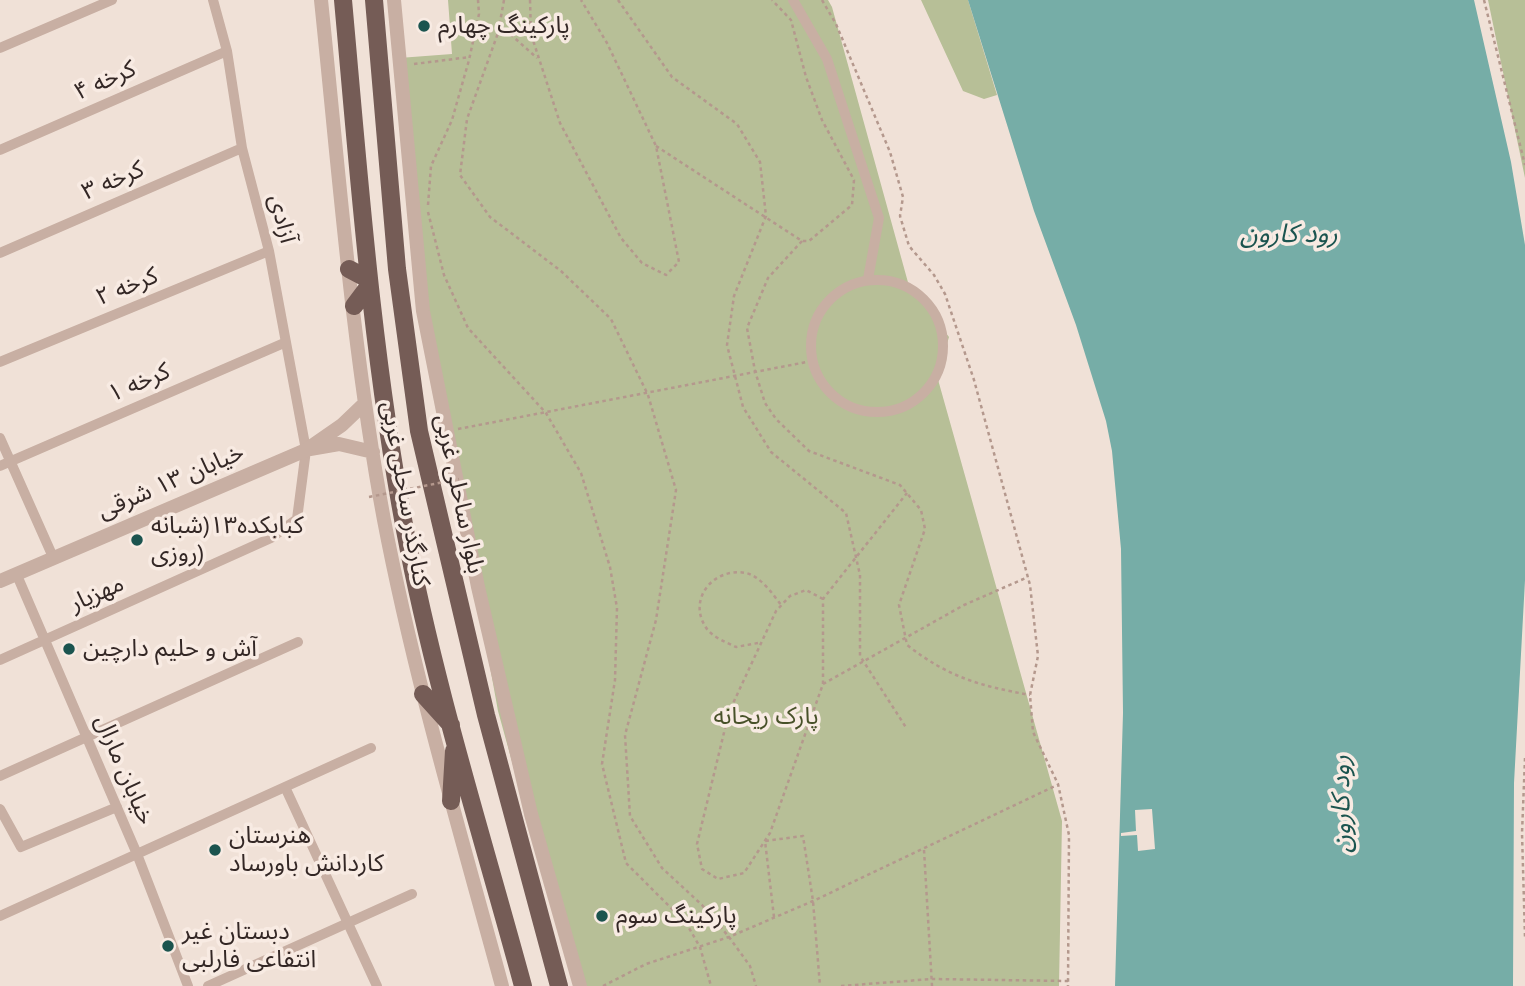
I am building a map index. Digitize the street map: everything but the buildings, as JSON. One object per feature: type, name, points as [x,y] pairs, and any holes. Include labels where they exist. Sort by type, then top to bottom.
[{"type":"main road","points":[[343,0],[369,282],[403,521],[454,730],[523,986]]},
{"type":"main road","name":"بلوار ساحلی غربی","points":[[374,0],[397,269],[419,430],[486,715],[559,986]]},
{"type":"main road","points":[[349,269],[369,282]]},
{"type":"main road","points":[[354,306],[369,282]]},
{"type":"main road","points":[[423,694],[454,730],[451,801]]},
{"type":"street","points":[[0,48],[112,0]]},
{"type":"street","name":"آزادی","points":[[213,0],[227,51],[242,148],[269,251],[306,450]]},
{"type":"street","name":"کنارگذر ساحلی غربی","points":[[321,0],[365,403],[384,519],[423,694],[501,985]]},
{"type":"street","points":[[394,0],[423,311],[478,587],[531,814],[580,986]]},
{"type":"street","points":[[793,0],[827,59],[879,218],[868,279]]},
{"type":"street","name":"کرخه ۴","points":[[0,150],[227,51]]},
{"type":"street","name":"کرخه ۳","points":[[0,253],[242,148]]},
{"type":"street","name":"کرخه ۲","points":[[0,362],[269,251]]},
{"type":"street","points":[[868,279],[889,280],[909,286],[931,307],[944,335],[943,356],[937,376],[925,393],[909,405],[889,412],[869,412],[849,407],[832,395],[819,380],[812,360],[811,338],[817,317],[829,299],[847,286],[868,279]]},
{"type":"street","name":"کرخه ۱","points":[[5,464],[284,343]]},
{"type":"street","name":"خیابان ۱۳ شرقی","points":[[0,581],[306,450],[342,425],[365,403]]},
{"type":"street","points":[[0,438],[5,464],[53,557]]},
{"type":"street","name":"خیابان ۱۳ شرقی","points":[[306,450],[339,444],[373,453]]},
{"type":"street","name":"مهزیار","points":[[0,660],[280,532],[297,519],[306,450]]},
{"type":"street","name":"خیابان مارال","points":[[16,573],[137,854],[188,986]]},
{"type":"street","points":[[0,776],[298,642]]},
{"type":"street","points":[[0,916],[370,748]]},
{"type":"street","points":[[285,787],[377,986]]},
{"type":"street","points":[[0,809],[21,847],[117,807]]},
{"type":"street","points":[[208,986],[412,894]]},
{"type":"path","points":[[478,0],[479,14],[470,57],[452,120],[431,166],[427,209],[444,275],[468,328],[545,413],[581,473],[610,567],[617,608],[615,680],[602,764],[626,863],[686,923],[700,947],[711,986]]},
{"type":"path","points":[[504,0],[500,24],[467,119],[460,175],[490,217],[561,271],[611,319],[648,395],[676,490],[656,620],[625,735],[630,816],[662,868],[702,905],[729,937],[750,966],[756,986]]},
{"type":"path","points":[[530,0],[531,34],[559,123],[621,238],[642,263],[666,275],[679,262],[656,146],[607,43],[581,0]]},
{"type":"path","points":[[618,0],[671,77],[737,124],[760,162],[766,216],[734,296],[727,345],[743,407],[771,452],[846,513],[860,575],[860,656],[906,729]]},
{"type":"path","points":[[772,0],[791,20],[806,77],[822,120],[854,180],[852,205],[809,241],[802,242],[768,278],[747,327],[755,371],[765,403],[776,419],[809,450],[900,485],[920,510],[925,529],[899,605],[907,645],[954,676],[979,686],[1030,695]]},
{"type":"path","points":[[822,0],[836,24],[890,152],[902,197],[900,216],[909,246],[934,275],[949,306],[989,430],[1028,577],[1038,656],[1030,695],[1033,732],[1058,784],[1069,835],[1068,986]]},
{"type":"path","points":[[1484,0],[1525,165]]},
{"type":"path","points":[[500,24],[539,60]]},
{"type":"path","points":[[400,66],[470,57]]},
{"type":"path","points":[[656,146],[802,242]]},
{"type":"path","points":[[447,431],[648,395],[812,360]]},
{"type":"path","points":[[369,497],[459,479]]},
{"type":"path","points":[[822,599],[806,590],[790,596],[781,605],[758,643],[729,712],[697,844],[702,869],[718,879],[744,873],[765,841],[823,684],[822,599],[907,493]]},
{"type":"path","points":[[758,643],[736,647],[705,628],[698,608],[704,588],[724,574],[747,573],[769,589],[781,605]]},
{"type":"path","points":[[823,684],[964,605],[1028,577]]},
{"type":"path","points":[[1525,758],[1522,833],[1525,937]]},
{"type":"path","points":[[603,986],[646,964],[729,937],[813,901],[1058,784]]},
{"type":"path","points":[[765,841],[803,836],[813,901],[820,986]]},
{"type":"path","points":[[765,841],[774,917]]},
{"type":"path","points":[[923,848],[932,986]]},
{"type":"path","points":[[841,986],[932,979],[1068,981]]},
{"type":"path","points":[[996,980],[996,986]]},
{"type":"green space","name":"پارک ریحانه","points":[[448,0],[828,0],[909,286],[949,337],[937,376],[1062,821],[1059,986],[574,986],[498,711],[418,270],[399,58],[452,54]]},
{"type":"green space","points":[[921,0],[968,0],[997,95],[984,99],[963,91]]},
{"type":"green space","points":[[1488,0],[1525,0],[1525,178]]},
{"type":"water","name":"رود کارون","points":[[968,0],[1474,0],[1511,162],[1525,245],[1525,580],[1514,783],[1513,986],[1115,986],[1123,713],[1121,549],[1112,451],[1106,421],[1076,325],[1034,211]]},
{"type":"pier","points":[[1152,809],[1155,849],[1138,851],[1137,835],[1121,836],[1121,833],[1136,831],[1135,810]]},
{"type":"place","name":"پارکینگ چهارم","points":[[424,26]]},
{"type":"place","name":"کبابکده۱۳(شبانه روزی)","points":[[137,540]]},
{"type":"place","name":"آش و حلیم دارچین","points":[[69,649]]},
{"type":"place","name":"هنرستان کاردانش باورساد","points":[[215,850]]},
{"type":"place","name":"پارکینگ سوم","points":[[602,916]]},
{"type":"place","name":"دبستان غیر انتفاعی فارلبی","points":[[168,946]]}]
